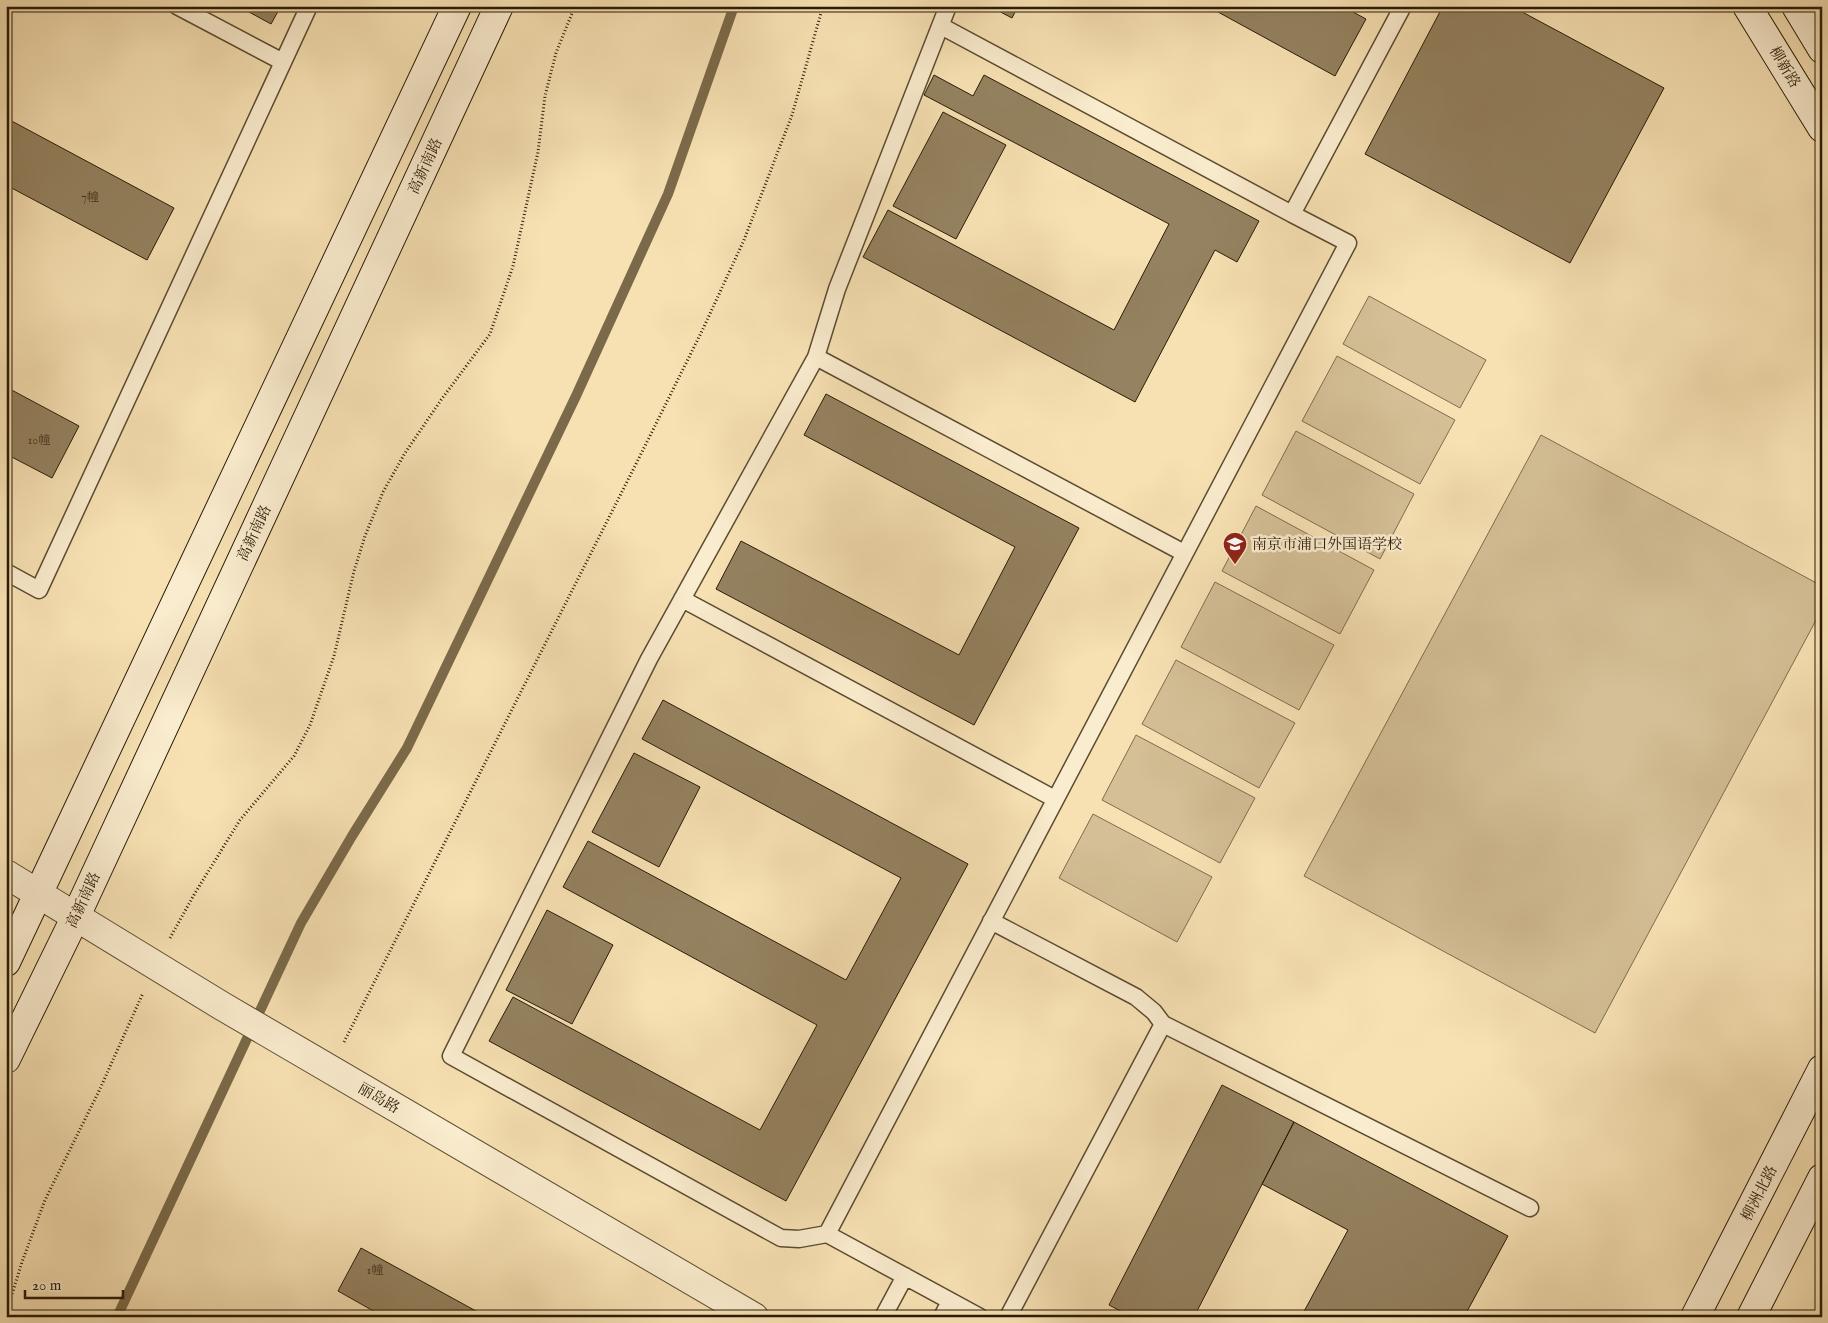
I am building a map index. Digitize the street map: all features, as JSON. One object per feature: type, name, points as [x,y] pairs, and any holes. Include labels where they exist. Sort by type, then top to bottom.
[{"type":"main road","points":[[6,962],[457,6]]},
{"type":"main road","name":"高新南路","points":[[6,1059],[76,916],[499,6]]},
{"type":"main road","name":"柳新路","points":[[1747,6],[1822,128]]},
{"type":"main road","points":[[1796,6],[1822,49]]},
{"type":"main road","name":"丽岛路","points":[[6,874],[222,1006],[754,1317]]},
{"type":"main road","name":"柳洲北路","points":[[1695,1317],[1822,1069]]},
{"type":"main road","points":[[1751,1317],[1822,1178]]},
{"type":"lane","points":[[177,6],[283,62]]},
{"type":"lane","points":[[6,572],[40,590],[309,6]]},
{"type":"lane","points":[[948,6],[837,289],[816,357],[649,659],[451,1056],[781,1238],[800,1239],[826,1234],[980,1317]]},
{"type":"lane","points":[[1292,214],[1403,6]]},
{"type":"lane","points":[[826,1234],[1348,243],[941,26]]},
{"type":"lane","points":[[816,357],[1184,553]]},
{"type":"lane","points":[[682,599],[1055,799]]},
{"type":"lane","points":[[991,921],[1136,997],[1154,1012],[1164,1024],[1530,1208]]},
{"type":"lane","points":[[1008,1317],[1164,1024]]},
{"type":"lane","points":[[884,1317],[904,1276]]},
{"type":"lane","points":[[942,1317],[950,1300]]},
{"type":"path","points":[[6,1314],[22,1262],[45,1200],[99,1091],[156,965],[195,893],[240,820],[294,756],[310,725],[334,656],[354,571],[382,492],[405,453],[490,334],[513,266],[538,152],[545,96],[556,53],[575,6]]},
{"type":"path","points":[[330,1069],[636,464],[744,240],[792,115],[823,6]]},
{"type":"shaded area","points":[[1369,296],[1486,360],[1460,408],[1343,344]]},
{"type":"shaded area","points":[[1337,356],[1455,420],[1420,484],[1302,421]]},
{"type":"shaded area","points":[[1296,431],[1414,494],[1380,559],[1262,495]]},
{"type":"shaded area","points":[[1541,435],[1822,586],[1822,609],[1595,1033],[1304,876]]},
{"type":"shaded area","points":[[1256,506],[1374,570],[1340,634],[1222,571]]},
{"type":"shaded area","points":[[1215,582],[1334,645],[1299,710],[1181,647]]},
{"type":"shaded area","points":[[1176,660],[1295,723],[1259,788],[1142,724]]},
{"type":"shaded area","points":[[1136,735],[1255,798],[1220,863],[1102,800]]},
{"type":"shaded area","points":[[1093,814],[1212,877],[1177,942],[1059,878]]},
{"type":"building","points":[[238,6],[281,6],[271,24]]},
{"type":"building","points":[[989,6],[1018,6],[1012,18]]},
{"type":"building","points":[[1207,6],[1342,6],[1366,19],[1335,76]]},
{"type":"building","points":[[1443,6],[1511,6],[1664,88],[1570,263],[1365,154]]},
{"type":"building","points":[[934,75],[973,96],[984,75],[1259,221],[1237,262],[1215,250],[1135,402],[863,257],[888,210],[1114,330],[1169,224],[924,95]]},
{"type":"building","points":[[943,112],[1006,145],[956,239],[893,206]]},
{"type":"building","points":[[6,118],[174,208],[147,260],[6,185]]},
{"type":"building","points":[[6,387],[79,426],[52,478],[6,454]]},
{"type":"building","points":[[826,394],[1079,528],[974,725],[716,589],[741,541],[959,655],[1015,547],[804,435]]},
{"type":"building","points":[[663,700],[968,864],[786,1201],[489,1041],[513,997],[760,1130],[817,1025],[563,887],[588,841],[846,980],[901,878],[642,739]]},
{"type":"building","points":[[634,753],[700,787],[659,867],[592,832]]},
{"type":"building","points":[[547,910],[613,945],[572,1024],[506,990]]},
{"type":"building","points":[[1222,1085],[1294,1122],[1194,1317],[1132,1317],[1109,1305]]},
{"type":"building","points":[[1294,1122],[1508,1236],[1464,1317],[1301,1317],[1348,1230],[1262,1184]]},
{"type":"building","points":[[361,1248],[487,1317],[384,1317],[338,1291]]},
{"type":"waterway","points":[[117,1317],[301,923],[407,748],[576,396],[668,194],[734,6]]},
{"type":"place","name":"南京市浦口外国语学校","points":[[1235,565]]}]
